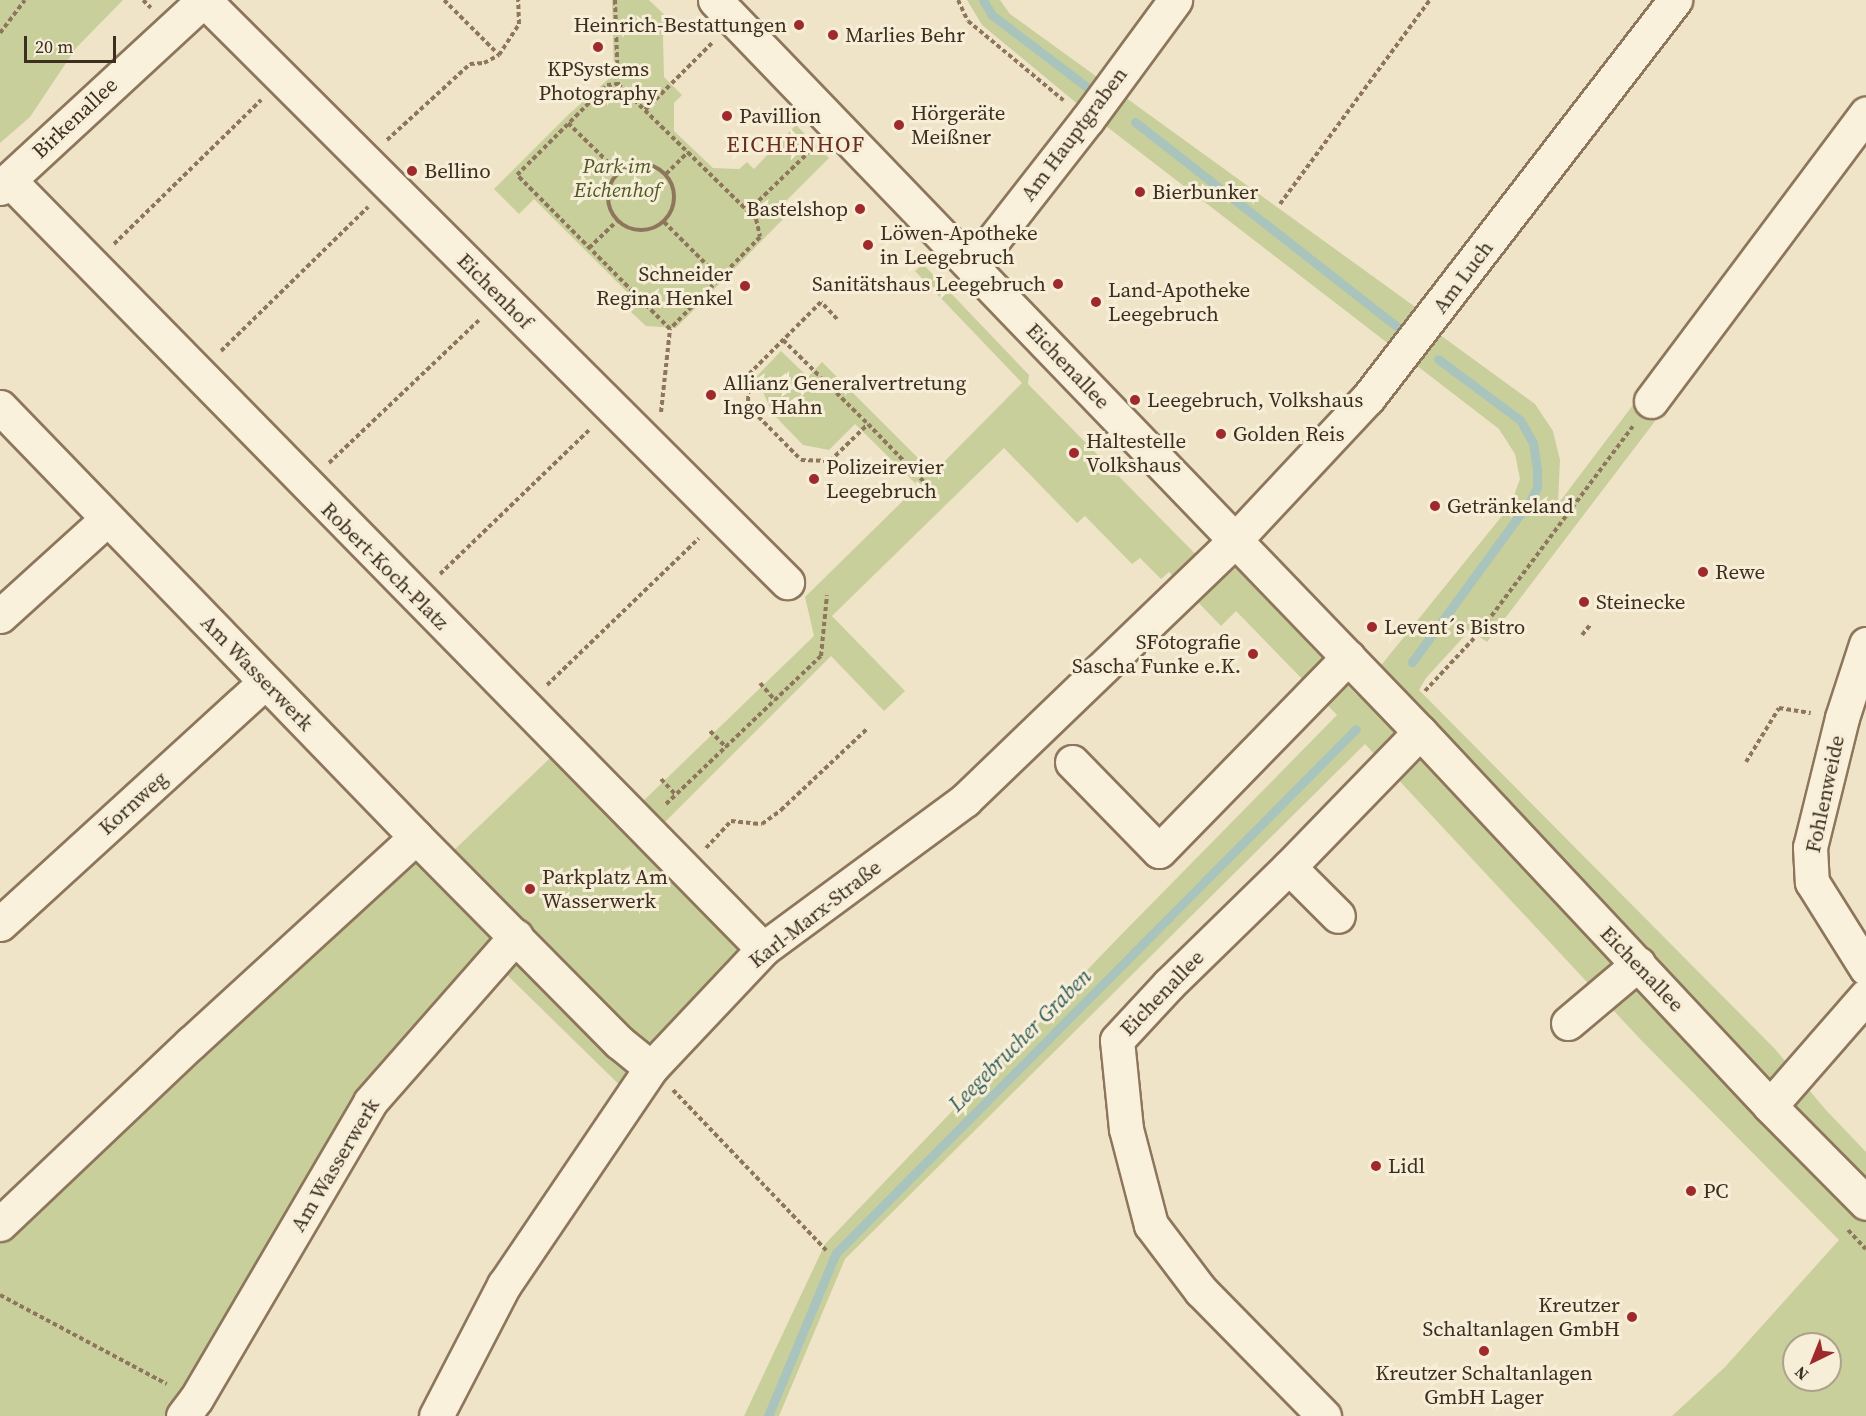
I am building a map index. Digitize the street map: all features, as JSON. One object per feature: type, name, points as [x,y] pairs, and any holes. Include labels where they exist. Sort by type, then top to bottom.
[{"type":"street","name":"Eichenhof","points":[[204,0],[787,582]]},
{"type":"street","name":"Birkenallee","points":[[5,184],[204,0]]},
{"type":"street","name":"Am Hauptgraben","points":[[972,267],[1088,120],[1175,0]]},
{"type":"street","name":"Am Luch","points":[[1235,540],[1368,398],[1675,0]]},
{"type":"street","name":"Eichenallee","points":[[725,10],[1412,723],[1770,1106],[1866,1203]]},
{"type":"street","points":[[1651,401],[1866,114]]},
{"type":"street","name":"Robert-Koch-Platz","points":[[5,184],[92,265],[763,949]]},
{"type":"street","name":"Am Wasserwerk","points":[[0,407],[416,837],[619,1042],[651,1068]]},
{"type":"street","points":[[0,616],[107,519]]},
{"type":"street","name":"Karl-Marx-Straße","points":[[436,1416],[504,1285],[651,1068],[763,949],[964,800],[1235,540]]},
{"type":"street","name":"Fohlenweide","points":[[1866,644],[1859,673],[1842,718],[1810,847],[1812,882],[1866,968]]},
{"type":"street","points":[[1072,762],[1159,851],[1348,657]]},
{"type":"street","name":"Kornweg","points":[[0,924],[266,682]]},
{"type":"street","name":"Eichenallee","points":[[1324,1416],[1202,1291],[1151,1225],[1126,1129],[1117,1040],[1168,984],[1288,867],[1412,723]]},
{"type":"street","points":[[0,1224],[191,1043],[416,837]]},
{"type":"street","points":[[1288,867],[1338,916]]},
{"type":"street","name":"Am Wasserwerk","points":[[190,1408],[370,1102],[516,936]]},
{"type":"street","points":[[1568,1023],[1638,964]]},
{"type":"street","points":[[1770,1106],[1866,996]]},
{"type":"path","points":[[0,33],[25,0]]},
{"type":"path","points":[[444,0],[499,55]]},
{"type":"path","points":[[365,161],[470,64],[484,63],[499,55],[519,24],[518,0]]},
{"type":"path","points":[[615,0],[618,84],[756,219],[760,237],[670,329],[656,452]]},
{"type":"path","points":[[958,0],[968,21],[1088,120]]},
{"type":"path","points":[[1280,204],[1430,0]]},
{"type":"path","points":[[645,110],[725,10]]},
{"type":"path","points":[[92,265],[283,79]]},
{"type":"path","points":[[618,84],[607,85],[517,175],[670,329]]},
{"type":"path","points":[[568,123],[618,172]]},
{"type":"path","points":[[748,211],[836,125]]},
{"type":"path","points":[[666,174],[688,152]]},
{"type":"path","points":[[640,163],[655,166],[666,174],[675,194],[672,211],[664,222],[641,230],[623,225],[618,220],[611,212],[608,195],[609,187],[618,172],[640,163]]},
{"type":"path","points":[[198,374],[390,186]]},
{"type":"path","points":[[589,248],[618,220]]},
{"type":"path","points":[[664,222],[720,278]]},
{"type":"path","points":[[306,485],[502,297]]},
{"type":"path","points":[[837,319],[821,302],[749,374],[748,406],[801,460],[830,461],[868,424]]},
{"type":"path","points":[[783,340],[933,491]]},
{"type":"path","points":[[1412,723],[1651,401]]},
{"type":"path","points":[[416,597],[612,408]]},
{"type":"path","points":[[524,707],[721,516]]},
{"type":"path","points":[[643,827],[821,656],[827,595]]},
{"type":"path","points":[[1582,635],[1591,624]]},
{"type":"path","points":[[760,683],[775,700]]},
{"type":"path","points":[[1746,762],[1779,708],[1842,718]]},
{"type":"path","points":[[685,870],[730,821],[762,824],[781,810],[867,729]]},
{"type":"path","points":[[710,731],[726,747]]},
{"type":"path","points":[[661,779],[676,795]]},
{"type":"path","points":[[651,1068],[828,1252]]},
{"type":"path","points":[[0,1295],[190,1408]]},
{"type":"green space","points":[[0,0],[123,0],[76,48],[30,117],[0,143]]},
{"type":"green space","name":"Park im Eichenhof","points":[[612,0],[649,0],[674,24],[663,36],[664,77],[682,95],[674,103],[674,131],[713,168],[739,169],[747,162],[754,169],[796,125],[829,158],[786,201],[793,209],[676,328],[646,326],[631,312],[639,304],[534,199],[519,214],[494,189],[569,114],[614,74]]},
{"type":"green space","points":[[967,0],[1000,0],[1010,14],[1425,314],[1421,321],[1535,404],[1553,431],[1560,460],[1558,504],[1639,397],[1662,412],[1487,642],[1470,630],[1426,678],[1419,690],[1775,1049],[1825,1109],[1866,1152],[1866,1416],[1672,1416],[1725,1367],[1839,1240],[1641,1040],[1365,744],[845,1259],[779,1416],[744,1416],[825,1244],[1114,942],[1337,715],[1236,611],[1221,626],[1169,572],[1161,579],[1140,558],[1132,564],[1085,516],[1077,523],[1004,448],[832,616],[905,691],[884,711],[831,656],[662,825],[789,950],[749,988],[643,1108],[503,971],[430,1051],[376,1126],[205,1416],[0,1416],[0,1214],[420,819],[451,853],[572,737],[637,807],[814,636],[805,597],[918,486],[855,424],[829,450],[803,445],[773,414],[756,377],[781,351],[808,377],[822,362],[933,473],[1022,383],[915,271],[923,264],[1029,375],[1028,384],[1220,579],[1234,566],[1357,695],[1510,506],[1520,479],[1515,454],[1499,429],[1080,106],[982,25]]},
{"type":"waterway","name":"Leegebrucher Graben","points":[[983,0],[992,15],[1087,87]]},
{"type":"waterway","name":"Leegebrucher Graben","points":[[1135,122],[1397,327]]},
{"type":"waterway","name":"Leegebrucher Graben","points":[[1412,662],[1530,501],[1537,487],[1533,443],[1520,420],[1438,359]]},
{"type":"waterway","name":"Leegebrucher Graben","points":[[768,1416],[836,1253],[1356,729]]},
{"type":"place","name":"Heinrich-Bestattungen","points":[[799,25]]},
{"type":"place","name":"Marlies Behr","points":[[833,35]]},
{"type":"place","name":"KPSystems Photography","points":[[598,47]]},
{"type":"place","name":"Pavillion","points":[[727,116]]},
{"type":"place","name":"Hörgeräte Meißner","points":[[899,125]]},
{"type":"place","name":"Bellino","points":[[412,171]]},
{"type":"place","name":"Bierbunker","points":[[1140,192]]},
{"type":"place","name":"Bastelshop","points":[[860,209]]},
{"type":"place","name":"Löwen-Apotheke in Leegebruch","points":[[868,245]]},
{"type":"place","name":"Sanitätshaus Leegebruch","points":[[1058,284]]},
{"type":"place","name":"Schneider Regina Henkel","points":[[745,286]]},
{"type":"place","name":"Land-Apotheke Leegebruch","points":[[1096,302]]},
{"type":"place","name":"Allianz Generalvertretung Ingo Hahn","points":[[711,395]]},
{"type":"place","name":"Leegebruch, Volkshaus","points":[[1135,400]]},
{"type":"place","name":"Golden Reis","points":[[1221,434]]},
{"type":"place","name":"Haltestelle Volkshaus","points":[[1074,453]]},
{"type":"place","name":"Polizeirevier Leegebruch","points":[[814,479]]},
{"type":"place","name":"Getränkeland","points":[[1435,506]]},
{"type":"place","name":"Rewe","points":[[1703,572]]},
{"type":"place","name":"Steinecke","points":[[1584,602]]},
{"type":"place","name":"Levent´s Bistro","points":[[1372,627]]},
{"type":"place","name":"SFotografie Sascha Funke e.K.","points":[[1253,654]]},
{"type":"place","name":"Parkplatz Am Wasserwerk","points":[[530,889]]},
{"type":"place","name":"Lidl","points":[[1376,1166]]},
{"type":"place","name":"PC","points":[[1691,1191]]},
{"type":"place","name":"Kreutzer Schaltanlagen GmbH","points":[[1632,1317]]},
{"type":"place","name":"Kreutzer Schaltanlagen GmbH Lager","points":[[1484,1351]]},
{"type":"district","name":"EICHENHOF","points":[[796,145]]}]
